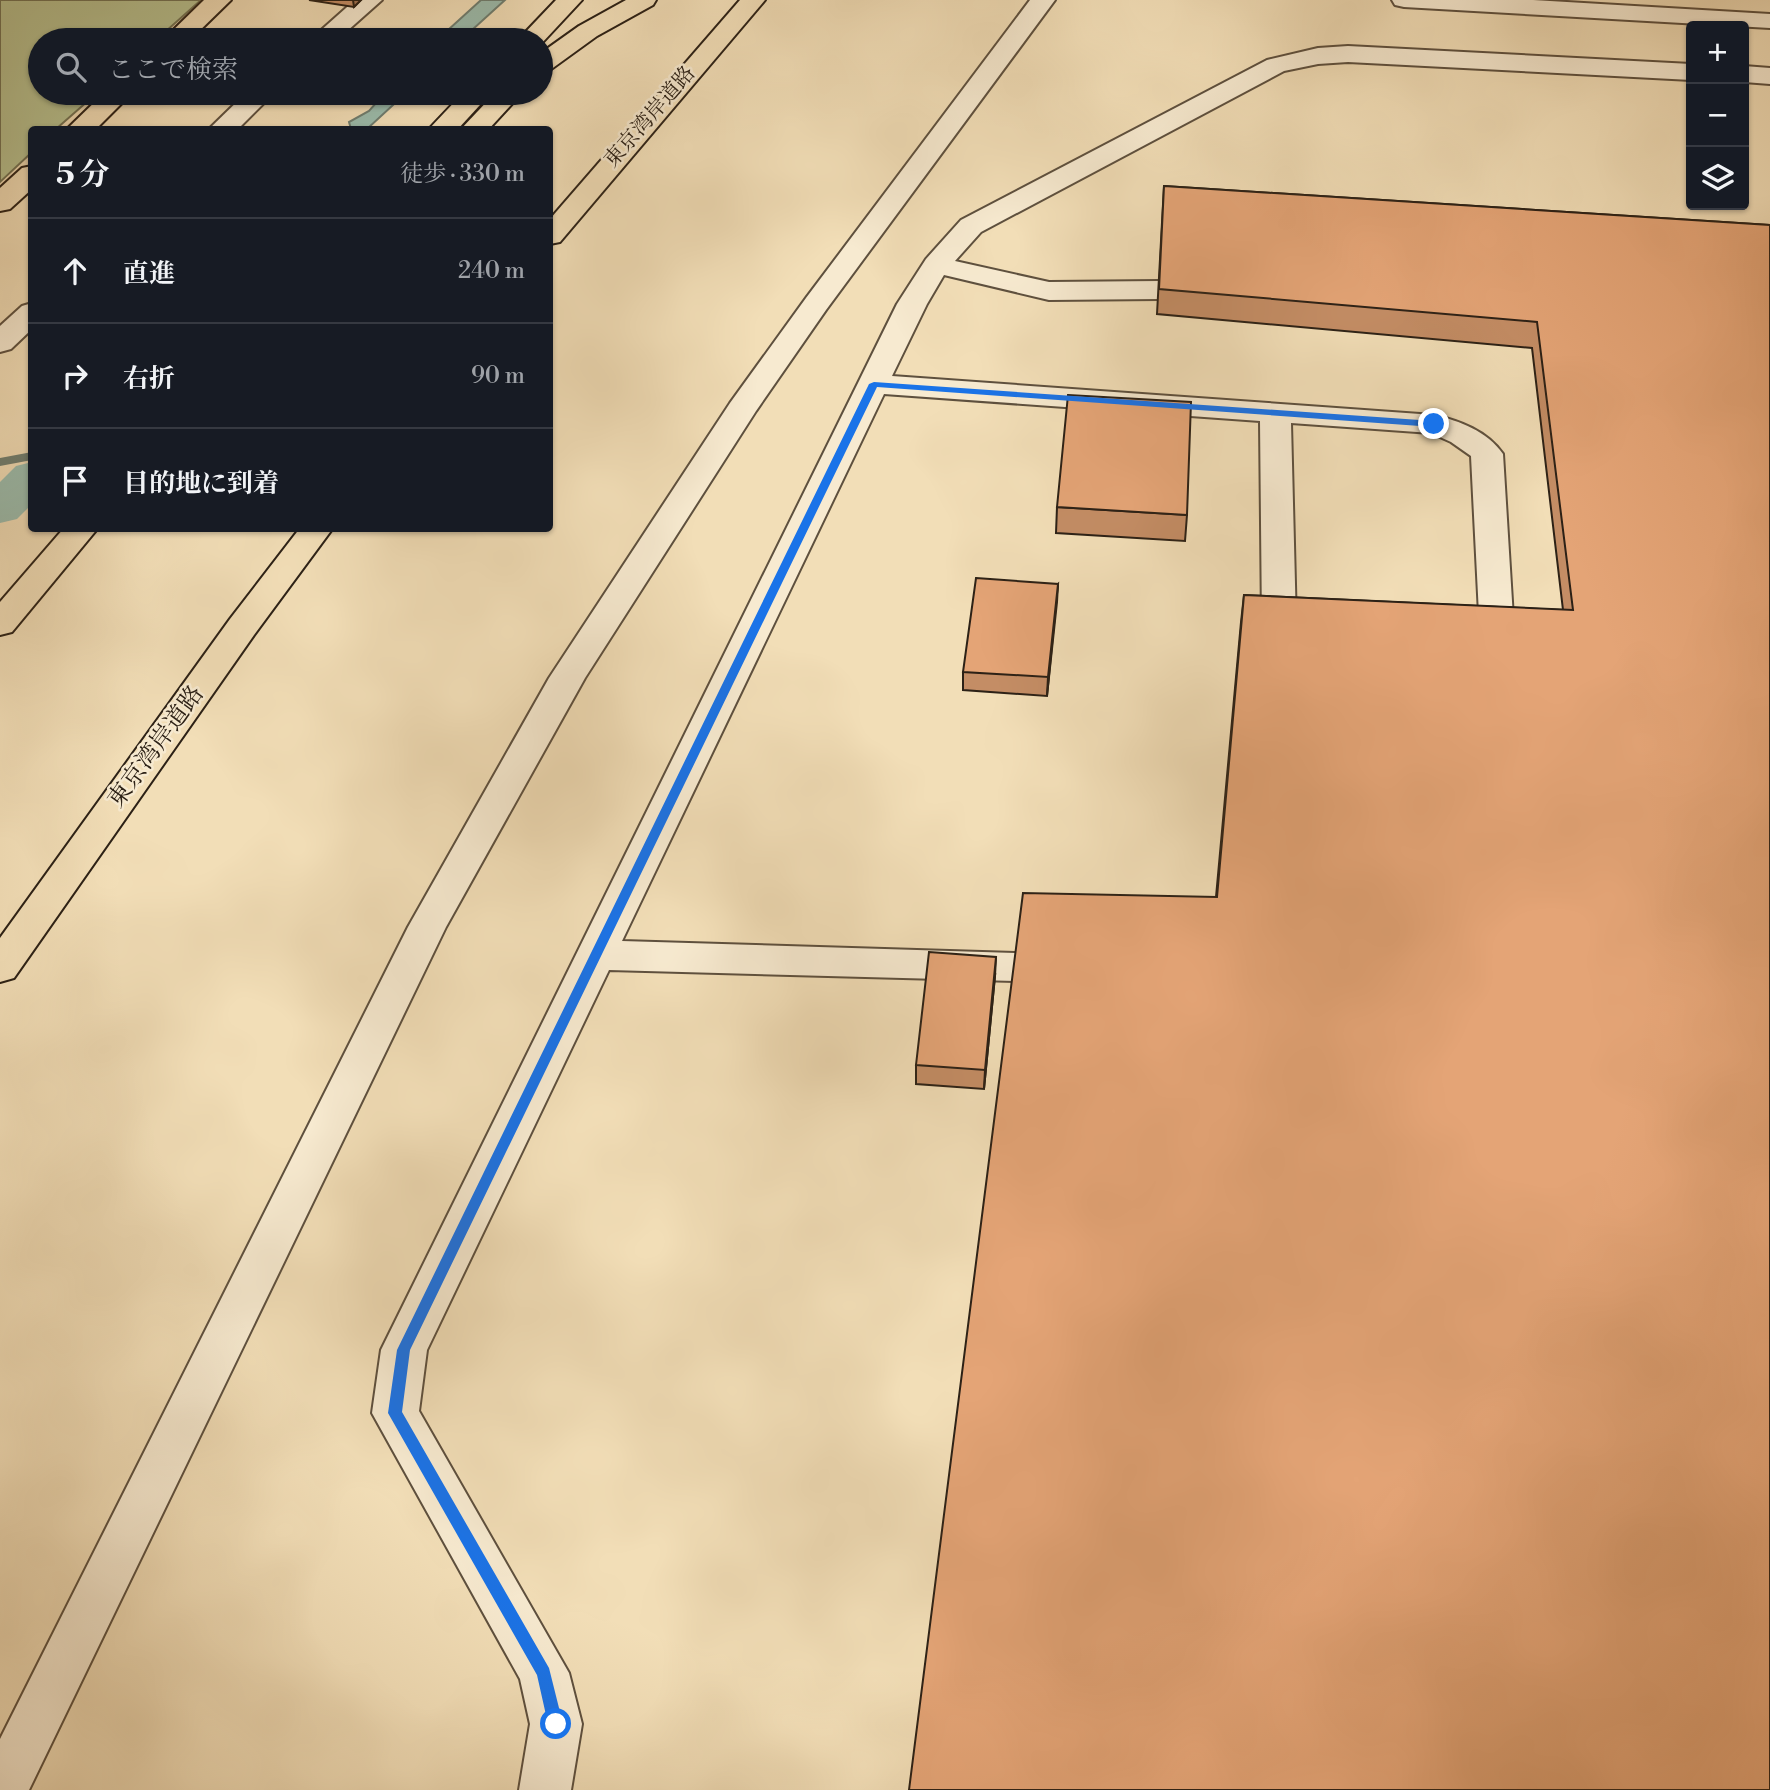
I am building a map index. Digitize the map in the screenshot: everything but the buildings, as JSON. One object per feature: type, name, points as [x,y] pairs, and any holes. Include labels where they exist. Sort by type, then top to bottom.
[{"type":"main road","points":[[188,28],[219,0]]},
{"type":"main road","points":[[542,28],[570,0]]},
{"type":"main road","points":[[553,56],[588,31],[644,0]]},
{"type":"main road","name":"東京湾岸道路","points":[[553,233],[753,0]]},
{"type":"main road","points":[[83,126],[106,105]]},
{"type":"main road","points":[[445,126],[466,105]]},
{"type":"main road","points":[[477,126],[497,105]]},
{"type":"main road","points":[[0,203],[28,178]]},
{"type":"main road","points":[[0,624],[79,532]]},
{"type":"main road","name":"東京湾岸道路","points":[[0,968],[242,627],[314,532]]},
{"type":"street","points":[[336,28],[370,0]]},
{"type":"street","points":[[2,1790],[427,927],[566,678],[741,410],[824,292],[1043,0]]},
{"type":"street","points":[[1404,0],[1669,8],[1770,21]]},
{"type":"street","points":[[545,1790],[556,1724],[544,1673],[395,1413],[404,1350],[912,304],[936,265],[971,226],[1276,65],[1318,56],[1348,54],[1686,72]]},
{"type":"street","points":[[1749,75],[1770,76]]},
{"type":"street","points":[[226,126],[248,105]]},
{"type":"street","points":[[936,265],[1049,291],[1159,290]]},
{"type":"street","points":[[0,343],[28,316]]},
{"type":"street","points":[[874,384],[1434,424],[1466,437],[1487,454],[1497,634]]},
{"type":"street","points":[[1275,413],[1279,624]]},
{"type":"street","points":[[596,956],[1015,967]]},
{"type":"green space","points":[[0,0],[201,0],[170,28],[28,28],[28,105],[83,105],[59,126],[28,126],[28,156],[0,182]]},
{"type":"shaded area","points":[[481,0],[505,0],[474,28],[450,28]]},
{"type":"shaded area","points":[[374,105],[393,105],[370,126],[350,126],[349,122]]},
{"type":"waterway","points":[[0,462],[28,457]]},
{"type":"waterway","points":[[0,509],[28,480]]},
{"type":"route","points":[[556,1724],[544,1673],[395,1413],[404,1350],[874,384],[1434,424]]}]
